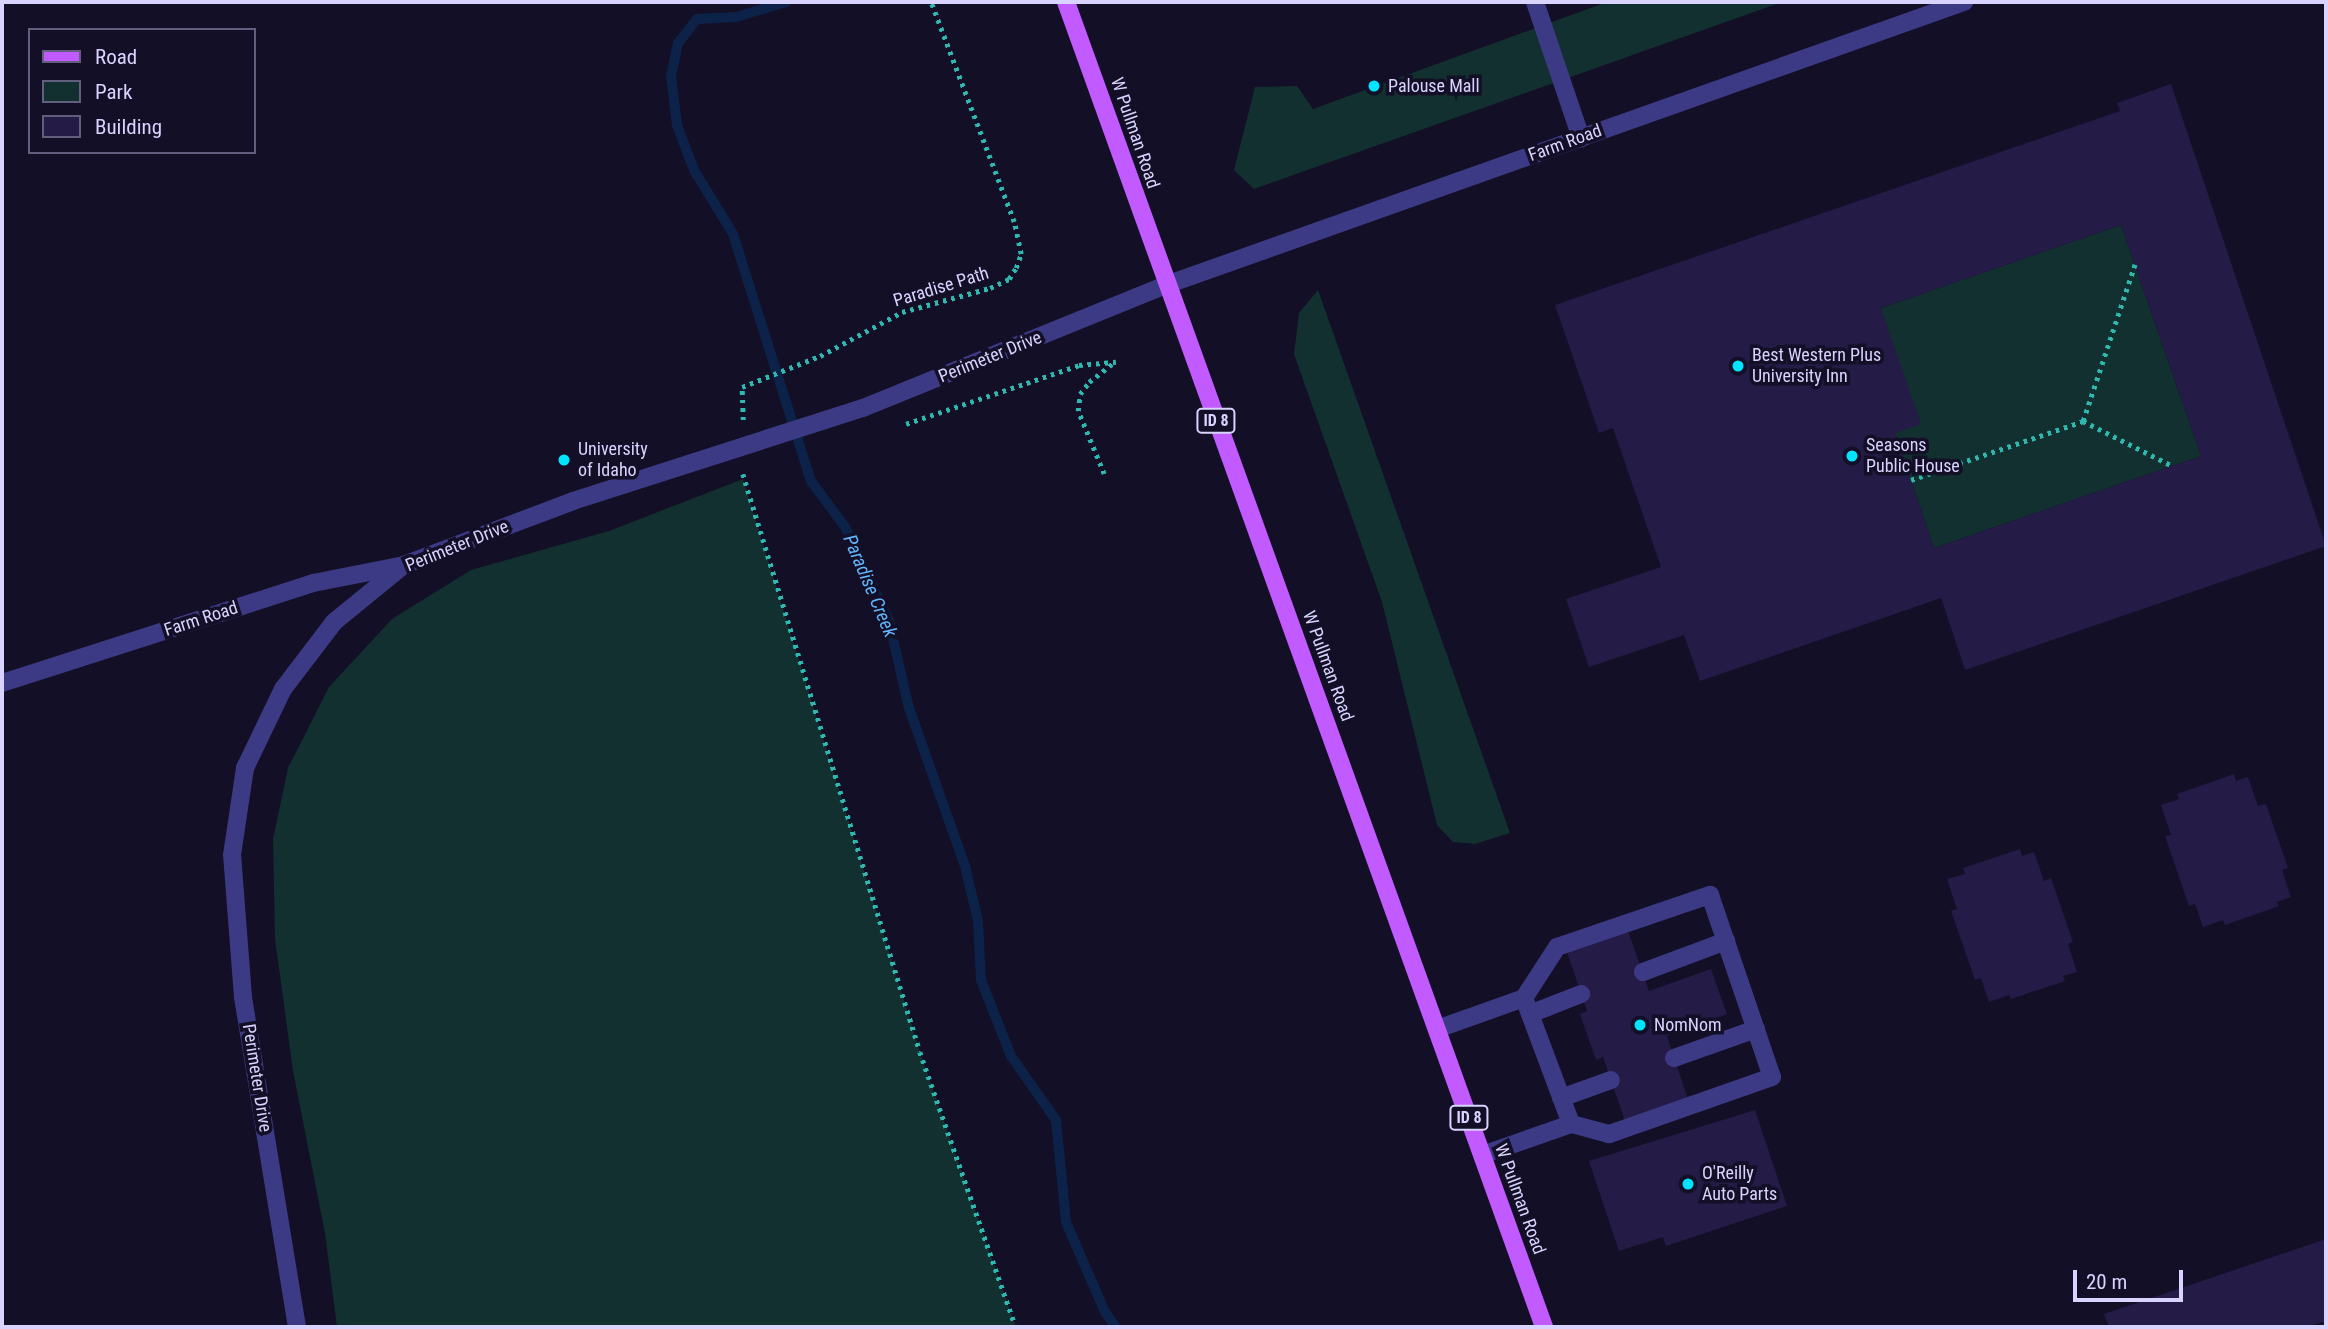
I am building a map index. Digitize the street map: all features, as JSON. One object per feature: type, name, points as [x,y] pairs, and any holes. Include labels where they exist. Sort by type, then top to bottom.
[{"type":"main road","name":"W Pullman Road","points":[[1066,2],[1544,1327]]},
{"type":"street","points":[[1535,2],[1581,138]]},
{"type":"street","name":"Farm Road","points":[[1167,285],[1964,2]]},
{"type":"street","name":"Perimeter Drive","points":[[297,1327],[243,997],[232,855],[245,768],[284,689],[334,622],[404,565],[573,501],[744,449],[863,408],[1167,285]]},
{"type":"street","name":"Farm Road","points":[[3,677],[313,583],[404,565]]},
{"type":"street","points":[[1482,1155],[1571,1124],[1609,1135],[1772,1077],[1710,895],[1557,947],[1527,1006],[1571,1124]]},
{"type":"street","points":[[1643,972],[1726,941]]},
{"type":"street","points":[[1437,1029],[1581,994]]},
{"type":"street","points":[[1674,1058],[1756,1029]]},
{"type":"street","points":[[1561,1098],[1611,1080]]},
{"type":"path","name":"Paradise Path","points":[[742,403],[742,387],[820,356],[902,312],[1009,279],[1021,254],[1014,222],[932,2]]},
{"type":"path","points":[[2083,421],[2135,264]]},
{"type":"path","points":[[898,426],[1079,365],[1116,362],[1088,382],[1080,394],[1078,411],[1104,474]]},
{"type":"path","points":[[1911,480],[2083,421],[2174,466]]},
{"type":"path","points":[[743,480],[920,1052],[1016,1327]]},
{"type":"green space","points":[[1607,2],[1782,2],[1254,189],[1234,170],[1255,87],[1297,86],[1313,109]]},
{"type":"green space","points":[[2121,225],[2201,456],[1934,548],[1895,433],[1881,308]]},
{"type":"green space","points":[[1318,290],[1510,833],[1475,844],[1453,842],[1437,825],[1382,602],[1294,354],[1299,313]]},
{"type":"green space","points":[[743,479],[920,1052],[1016,1327],[337,1327],[325,1233],[293,1071],[275,939],[273,839],[288,768],[329,687],[392,619],[471,570],[609,531]]},
{"type":"building","name":"Best Western Plus University Inn","points":[[2171,84],[2326,546],[1965,670],[1941,598],[1700,681],[1684,635],[1589,667],[1566,599],[1661,567],[1613,428],[1599,433],[1555,305],[2120,111],[2117,103]],"holes":[[[2121,225],[2201,456],[1934,548],[1895,433],[1921,424],[1881,308]]]},
{"type":"building","points":[[2234,774],[2236,781],[2248,777],[2258,806],[2266,804],[2288,868],[2282,870],[2291,897],[2277,902],[2279,906],[2225,925],[2223,920],[2203,927],[2195,904],[2189,906],[2165,836],[2171,835],[2161,805],[2179,799],[2177,794]]},
{"type":"building","points":[[2020,849],[2022,856],[2034,852],[2044,881],[2051,878],[2073,942],[2068,944],[2077,972],[2063,976],[2065,981],[2011,999],[2009,995],[1989,1002],[1981,978],[1975,980],[1951,911],[1957,909],[1947,879],[1965,874],[1963,868]]},
{"type":"building","name":"NomNom","points":[[1628,931],[1649,991],[1711,969],[1727,1014],[1667,1036],[1688,1099],[1625,1121],[1603,1057],[1596,1060],[1580,1014],[1587,1011],[1567,952]]},
{"type":"building","name":"O'Reilly Auto Parts","points":[[1755,1110],[1787,1206],[1666,1246],[1663,1237],[1619,1251],[1589,1161]]},
{"type":"building","points":[[2326,1239],[2326,1321],[2306,1327],[2109,1327],[2104,1314]]},
{"type":"waterway","name":"Paradise Creek","points":[[786,2],[736,17],[697,19],[678,43],[671,75],[677,125],[694,170],[733,234],[811,481],[845,527],[889,621],[909,708],[965,866],[978,921],[981,980],[1011,1056],[1056,1120],[1066,1222],[1105,1312],[1116,1327]]},
{"type":"place","name":"Palouse Mall","points":[[1374,86]]},
{"type":"place","name":"Best Western Plus University Inn","points":[[1738,366]]},
{"type":"place","name":"Seasons Public House","points":[[1852,456]]},
{"type":"place","name":"University of Idaho","points":[[564,460]]},
{"type":"place","name":"NomNom","points":[[1640,1025]]},
{"type":"place","name":"O'Reilly Auto Parts","points":[[1688,1184]]}]
